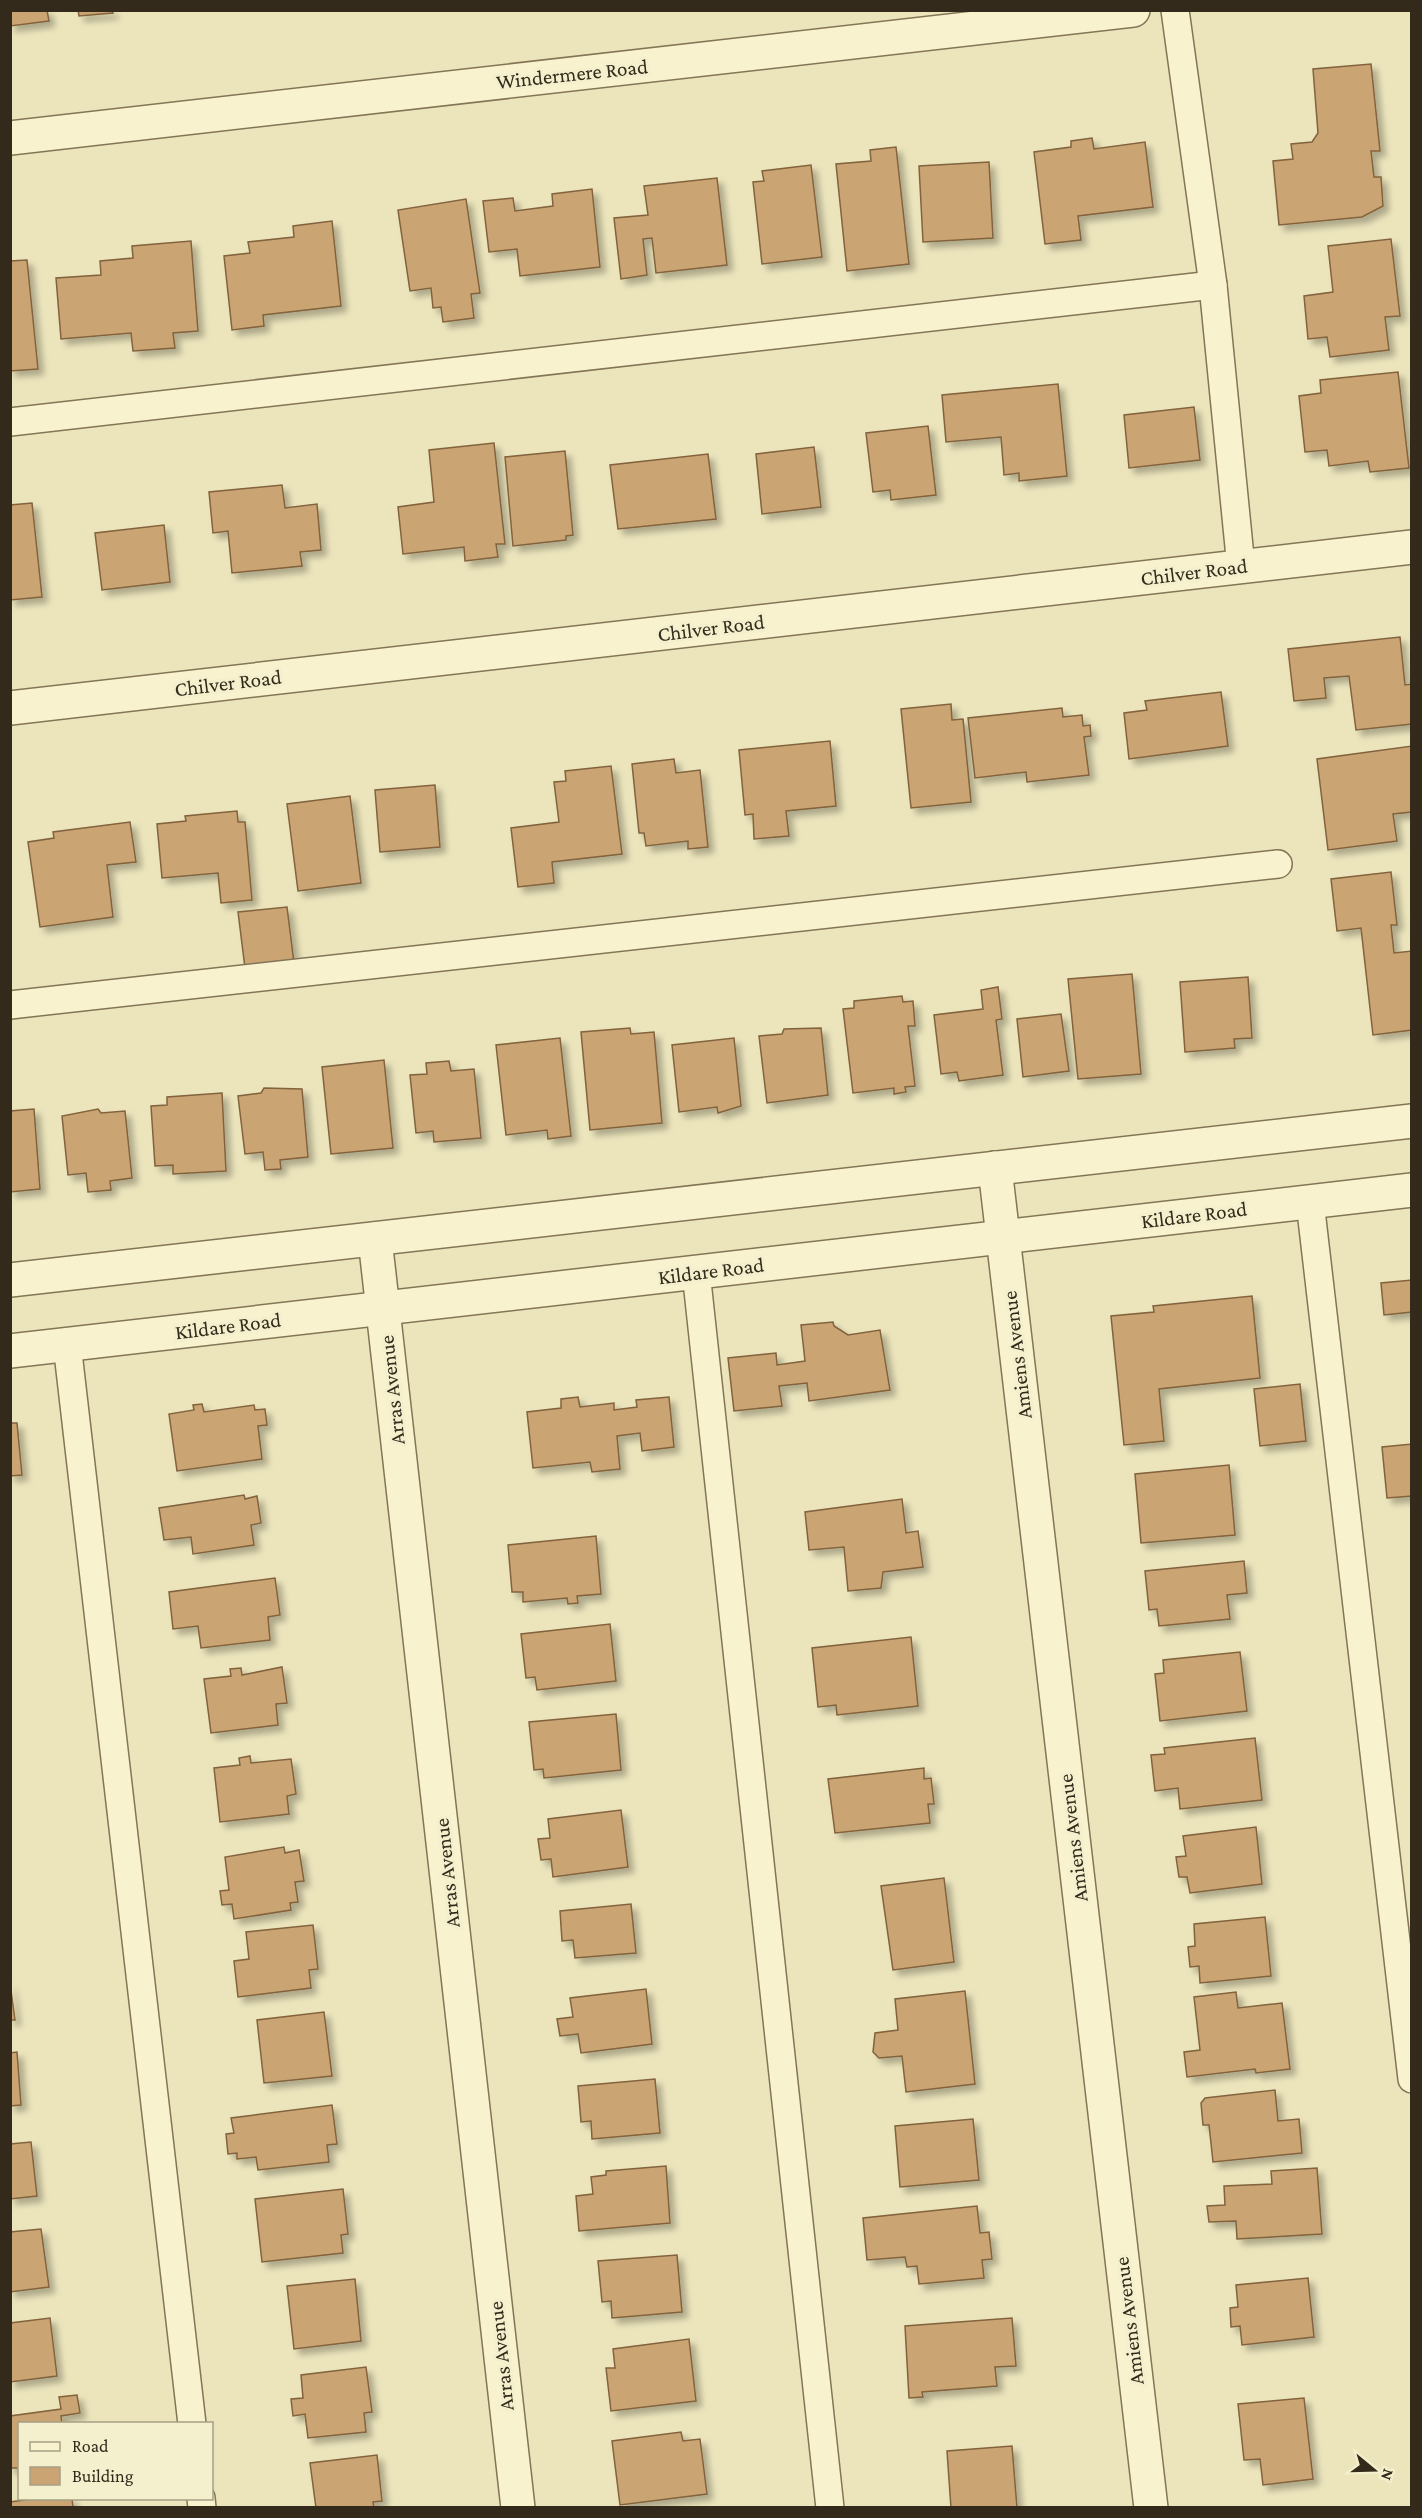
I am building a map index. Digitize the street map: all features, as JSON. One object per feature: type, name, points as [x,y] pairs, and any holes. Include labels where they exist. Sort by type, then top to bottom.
[{"type":"street","name":"Windermere Road","points":[[10,138],[1133,10]]},
{"type":"street","name":"Chilver Road","points":[[10,708],[1412,547]]},
{"type":"street","points":[[10,1280],[1412,1121]]},
{"type":"street","name":"Amiens Avenue","points":[[995,1168],[1151,2508]]},
{"type":"street","name":"Kildare Road","points":[[10,1351],[1412,1190]]},
{"type":"street","name":"Arras Avenue","points":[[375,1239],[519,2508]]},
{"type":"lane","points":[[1175,10],[1213,285],[1241,567]]},
{"type":"lane","points":[[10,422],[1213,285]]},
{"type":"lane","points":[[10,1005],[1278,864]]},
{"type":"lane","points":[[1310,1202],[1412,2079]]},
{"type":"lane","points":[[696,1272],[830,2508]]},
{"type":"lane","points":[[67,1344],[192,2422]]},
{"type":"building","points":[[10,10],[47,10],[49,21],[10,26]]},
{"type":"building","points":[[78,10],[112,10],[113,13],[79,16]]},
{"type":"building","points":[[1371,64],[1380,151],[1371,151],[1374,177],[1381,177],[1383,206],[1362,217],[1279,225],[1273,161],[1293,159],[1291,144],[1312,142],[1318,133],[1313,69]]},
{"type":"building","points":[[1092,138],[1094,149],[1145,142],[1153,207],[1078,216],[1081,240],[1045,244],[1034,152],[1071,147],[1071,141]]},
{"type":"building","points":[[896,147],[909,264],[847,271],[836,164],[871,161],[870,150]]},
{"type":"building","points":[[989,162],[993,238],[923,242],[919,166]]},
{"type":"building","points":[[811,165],[822,257],[762,264],[753,182],[764,181],[762,171]]},
{"type":"building","points":[[717,178],[727,265],[656,273],[652,238],[643,239],[647,275],[621,279],[614,218],[648,215],[644,186]]},
{"type":"building","points":[[592,189],[600,267],[520,276],[517,249],[489,252],[483,201],[513,198],[515,211],[553,206],[552,194]]},
{"type":"building","points":[[466,199],[480,293],[471,294],[474,318],[443,322],[441,307],[433,308],[431,288],[410,291],[398,210]]},
{"type":"building","points":[[332,221],[341,306],[263,315],[264,326],[232,330],[224,256],[250,253],[248,242],[294,237],[293,226]]},
{"type":"building","points":[[1391,239],[1400,316],[1385,317],[1389,350],[1330,357],[1327,337],[1308,339],[1304,296],[1333,292],[1328,246]]},
{"type":"building","points":[[191,241],[198,331],[173,333],[175,348],[133,351],[131,333],[61,339],[56,278],[101,275],[100,261],[133,258],[132,246]]},
{"type":"building","points":[[27,260],[38,369],[10,371],[10,261]]},
{"type":"building","points":[[1398,372],[1409,468],[1370,472],[1368,461],[1329,466],[1327,450],[1305,452],[1299,396],[1321,393],[1320,380]]},
{"type":"building","points":[[1058,384],[1067,476],[1019,481],[1019,473],[1004,475],[1001,437],[946,442],[942,395]]},
{"type":"building","points":[[1194,407],[1200,460],[1129,468],[1124,415]]},
{"type":"building","points":[[928,426],[936,495],[891,500],[890,490],[873,492],[866,433]]},
{"type":"building","points":[[494,443],[505,544],[496,544],[498,557],[465,561],[464,547],[403,554],[398,507],[434,502],[429,450]]},
{"type":"building","points":[[814,447],[821,507],[762,514],[756,454]]},
{"type":"building","points":[[565,451],[573,535],[566,536],[566,540],[513,546],[505,457]]},
{"type":"building","points":[[708,454],[716,519],[618,529],[610,465]]},
{"type":"building","points":[[282,485],[285,508],[317,504],[321,550],[300,552],[302,566],[232,573],[228,531],[213,533],[209,492]]},
{"type":"building","points":[[32,503],[42,597],[10,600],[10,505]]},
{"type":"building","points":[[164,525],[170,582],[102,590],[95,533]]},
{"type":"building","points":[[1400,637],[1405,685],[1412,684],[1412,724],[1356,730],[1349,676],[1324,678],[1326,698],[1294,701],[1288,649]]},
{"type":"building","points":[[1221,692],[1228,746],[1129,759],[1124,713],[1147,710],[1145,701]]},
{"type":"building","points":[[951,704],[952,720],[963,719],[971,802],[911,808],[901,709]]},
{"type":"building","points":[[1062,708],[1063,717],[1082,715],[1083,726],[1090,725],[1091,736],[1084,737],[1089,775],[1027,782],[1026,772],[975,778],[968,718]]},
{"type":"building","points":[[830,741],[836,806],[786,811],[789,836],[754,839],[753,814],[745,815],[739,750]]},
{"type":"building","points":[[1412,746],[1412,812],[1393,814],[1397,841],[1328,850],[1317,759]]},
{"type":"building","points":[[674,759],[676,773],[700,770],[708,847],[688,849],[688,841],[646,846],[644,833],[639,833],[632,764]]},
{"type":"building","points":[[611,766],[622,854],[552,862],[554,883],[518,887],[511,828],[559,822],[554,782],[566,781],[565,771]]},
{"type":"building","points":[[435,785],[440,847],[380,852],[375,790]]},
{"type":"building","points":[[350,796],[361,883],[298,891],[287,804]]},
{"type":"building","points":[[237,811],[238,822],[245,822],[252,900],[221,903],[218,873],[162,878],[157,824],[186,821],[185,816]]},
{"type":"building","points":[[130,822],[136,862],[107,865],[113,917],[40,927],[28,842],[54,838],[53,832]]},
{"type":"building","points":[[1391,872],[1397,925],[1391,925],[1394,953],[1412,951],[1412,1030],[1373,1035],[1361,928],[1337,931],[1331,879]]},
{"type":"building","points":[[287,907],[294,963],[245,968],[238,912]]},
{"type":"building","points":[[1132,974],[1141,1074],[1078,1079],[1068,979]]},
{"type":"building","points":[[1248,977],[1252,1038],[1234,1039],[1235,1048],[1185,1052],[1180,982]]},
{"type":"building","points":[[998,987],[1002,1019],[996,1020],[1003,1075],[959,1081],[957,1072],[941,1074],[934,1015],[983,1009],[981,990]]},
{"type":"building","points":[[902,996],[903,1002],[913,1001],[915,1026],[908,1026],[915,1086],[905,1087],[906,1092],[894,1094],[894,1088],[853,1093],[843,1009],[854,1008],[854,1001]]},
{"type":"building","points":[[1061,1014],[1069,1071],[1023,1077],[1017,1019]]},
{"type":"building","points":[[630,1028],[631,1034],[654,1032],[662,1123],[590,1130],[581,1032]]},
{"type":"building","points":[[821,1028],[828,1095],[767,1103],[759,1036],[782,1034],[784,1029]]},
{"type":"building","points":[[560,1038],[571,1136],[548,1139],[547,1130],[506,1135],[496,1045]]},
{"type":"building","points":[[734,1038],[741,1106],[718,1113],[717,1107],[679,1112],[672,1045]]},
{"type":"building","points":[[384,1060],[393,1148],[331,1154],[322,1067]]},
{"type":"building","points":[[449,1061],[451,1071],[474,1069],[481,1138],[434,1142],[433,1131],[416,1133],[410,1075],[427,1074],[426,1063]]},
{"type":"building","points":[[264,1088],[302,1089],[308,1157],[280,1160],[281,1169],[265,1170],[263,1152],[245,1154],[238,1096],[261,1093]]},
{"type":"building","points":[[222,1093],[226,1171],[173,1174],[173,1165],[155,1166],[151,1106],[167,1105],[167,1097]]},
{"type":"building","points":[[34,1109],[40,1189],[10,1192],[10,1111]]},
{"type":"building","points":[[98,1109],[101,1113],[125,1111],[132,1178],[110,1181],[111,1190],[88,1192],[86,1173],[68,1175],[62,1116]]},
{"type":"building","points":[[1412,1280],[1412,1312],[1384,1315],[1381,1283]]},
{"type":"building","points":[[1252,1296],[1260,1378],[1159,1389],[1164,1441],[1124,1445],[1111,1316],[1154,1312],[1153,1306]]},
{"type":"building","points":[[833,1322],[834,1326],[848,1335],[880,1330],[890,1390],[809,1401],[807,1383],[779,1386],[782,1406],[734,1411],[728,1358],[776,1353],[777,1365],[805,1361],[801,1325]]},
{"type":"building","points":[[1300,1384],[1306,1441],[1260,1446],[1254,1389]]},
{"type":"building","points":[[578,1397],[580,1407],[614,1403],[614,1410],[637,1407],[636,1400],[669,1397],[674,1447],[642,1451],[640,1433],[617,1436],[620,1469],[592,1472],[590,1462],[533,1468],[527,1412],[561,1408],[561,1399]]},
{"type":"building","points":[[202,1404],[204,1412],[254,1405],[255,1410],[265,1409],[267,1425],[258,1426],[262,1459],[177,1471],[169,1414],[194,1410],[193,1405]]},
{"type":"building","points":[[10,1423],[17,1423],[22,1475],[10,1476]]},
{"type":"building","points":[[1412,1444],[1412,1496],[1387,1498],[1382,1447]]},
{"type":"building","points":[[1229,1465],[1235,1535],[1141,1543],[1135,1474]]},
{"type":"building","points":[[244,1495],[245,1499],[257,1496],[261,1523],[251,1525],[254,1545],[193,1554],[191,1537],[164,1540],[159,1508]]},
{"type":"building","points":[[902,1499],[906,1533],[918,1531],[923,1567],[883,1572],[881,1588],[848,1591],[844,1547],[809,1550],[805,1512]]},
{"type":"building","points":[[596,1536],[601,1594],[577,1596],[578,1603],[568,1604],[567,1598],[523,1602],[523,1592],[512,1592],[508,1545]]},
{"type":"building","points":[[1244,1561],[1247,1593],[1227,1595],[1230,1619],[1159,1626],[1157,1609],[1149,1610],[1145,1571]]},
{"type":"building","points":[[275,1578],[280,1615],[268,1617],[270,1640],[201,1648],[198,1626],[173,1629],[169,1592]]},
{"type":"building","points":[[610,1624],[616,1681],[537,1690],[535,1677],[526,1678],[521,1634]]},
{"type":"building","points":[[911,1637],[918,1706],[837,1715],[836,1705],[818,1707],[812,1648]]},
{"type":"building","points":[[1240,1652],[1247,1711],[1160,1721],[1155,1674],[1164,1673],[1163,1660]]},
{"type":"building","points":[[282,1667],[287,1703],[276,1704],[278,1725],[211,1733],[204,1679],[231,1676],[230,1669],[241,1668],[242,1675]]},
{"type":"building","points":[[616,1714],[621,1770],[544,1778],[543,1769],[534,1770],[529,1722]]},
{"type":"building","points":[[1255,1738],[1262,1800],[1180,1809],[1178,1788],[1155,1791],[1151,1755],[1165,1754],[1164,1748]]},
{"type":"building","points":[[250,1756],[251,1763],[291,1759],[296,1794],[287,1796],[289,1814],[220,1822],[214,1768],[240,1765],[239,1758]]},
{"type":"building","points":[[924,1768],[924,1779],[931,1778],[934,1804],[928,1804],[930,1823],[835,1833],[828,1779]]},
{"type":"building","points":[[621,1810],[628,1867],[553,1877],[551,1859],[541,1860],[538,1839],[550,1838],[548,1819]]},
{"type":"building","points":[[1256,1827],[1262,1884],[1190,1893],[1187,1877],[1179,1877],[1176,1857],[1186,1856],[1183,1836]]},
{"type":"building","points":[[284,1847],[285,1853],[299,1850],[304,1881],[295,1882],[298,1902],[290,1903],[291,1910],[234,1919],[232,1904],[222,1905],[220,1891],[229,1890],[225,1857]]},
{"type":"building","points":[[944,1878],[954,1962],[893,1970],[881,1886]]},
{"type":"building","points":[[631,1904],[636,1953],[575,1958],[573,1940],[562,1941],[560,1911]]},
{"type":"building","points":[[1265,1917],[1271,1976],[1200,1983],[1199,1966],[1190,1967],[1188,1947],[1195,1946],[1194,1924]]},
{"type":"building","points":[[313,1925],[318,1969],[309,1970],[311,1988],[238,1997],[234,1961],[249,1959],[246,1932]]},
{"type":"building","points":[[10,1983],[15,2020],[10,2020]]},
{"type":"building","points":[[646,1989],[652,2044],[581,2053],[578,2034],[560,2036],[557,2019],[573,2017],[570,1998]]},
{"type":"building","points":[[965,1991],[975,2084],[906,2092],[902,2056],[879,2058],[873,2052],[875,2033],[898,2030],[895,1999]]},
{"type":"building","points":[[1236,1992],[1238,2008],[1282,2003],[1290,2069],[1256,2073],[1255,2069],[1187,2077],[1184,2052],[1200,2050],[1194,1997]]},
{"type":"building","points":[[324,2012],[332,2076],[264,2083],[257,2020]]},
{"type":"building","points":[[17,2052],[21,2105],[10,2106],[10,2053]]},
{"type":"building","points":[[655,2079],[660,2133],[592,2139],[591,2121],[581,2122],[578,2086]]},
{"type":"building","points":[[1275,2090],[1278,2121],[1299,2119],[1302,2153],[1213,2162],[1209,2125],[1203,2125],[1201,2103],[1205,2098]]},
{"type":"building","points":[[332,2105],[337,2144],[327,2145],[329,2162],[258,2170],[256,2157],[237,2159],[237,2153],[228,2154],[226,2134],[234,2133],[231,2118]]},
{"type":"building","points":[[973,2119],[979,2180],[900,2187],[895,2126]]},
{"type":"building","points":[[31,2142],[37,2196],[10,2199],[10,2144]]},
{"type":"building","points":[[666,2166],[670,2223],[579,2231],[576,2196],[593,2194],[591,2177],[606,2175],[606,2171]]},
{"type":"building","points":[[1317,2168],[1322,2234],[1237,2239],[1236,2221],[1209,2222],[1207,2206],[1225,2205],[1224,2186],[1272,2184],[1271,2171]]},
{"type":"building","points":[[343,2189],[348,2234],[341,2235],[343,2253],[262,2262],[255,2199]]},
{"type":"building","points":[[977,2206],[980,2233],[989,2232],[992,2259],[982,2260],[984,2278],[919,2284],[917,2266],[907,2267],[905,2257],[867,2260],[863,2218]]},
{"type":"building","points":[[41,2229],[49,2287],[10,2292],[10,2232]]},
{"type":"building","points":[[677,2255],[682,2312],[612,2318],[611,2301],[602,2302],[598,2261]]},
{"type":"building","points":[[1308,2278],[1314,2337],[1242,2345],[1240,2326],[1231,2327],[1230,2308],[1238,2307],[1236,2285]]},
{"type":"building","points":[[355,2279],[361,2341],[294,2349],[287,2286]]},
{"type":"building","points":[[50,2318],[57,2376],[10,2382],[10,2323]]},
{"type":"building","points":[[1012,2318],[1016,2366],[995,2367],[997,2386],[922,2392],[923,2397],[909,2398],[905,2326]]},
{"type":"building","points":[[689,2339],[696,2401],[611,2411],[606,2368],[615,2368],[613,2349]]},
{"type":"building","points":[[366,2367],[372,2412],[364,2413],[366,2432],[308,2438],[305,2414],[293,2416],[291,2399],[303,2398],[301,2375]]},
{"type":"building","points":[[77,2395],[80,2413],[61,2416],[62,2422],[18,2422],[18,2468],[10,2468],[10,2416],[61,2409],[59,2397]]},
{"type":"building","points":[[1304,2398],[1313,2479],[1263,2485],[1260,2459],[1244,2460],[1238,2404]]},
{"type":"building","points":[[681,2432],[683,2441],[700,2439],[707,2494],[620,2505],[612,2441]]},
{"type":"building","points":[[1012,2446],[1017,2508],[951,2508],[947,2451]]},
{"type":"building","points":[[377,2455],[382,2501],[373,2502],[374,2508],[316,2508],[310,2463]]},
{"type":"building","points":[[72,2500],[73,2508],[10,2508],[10,2502]]}]
